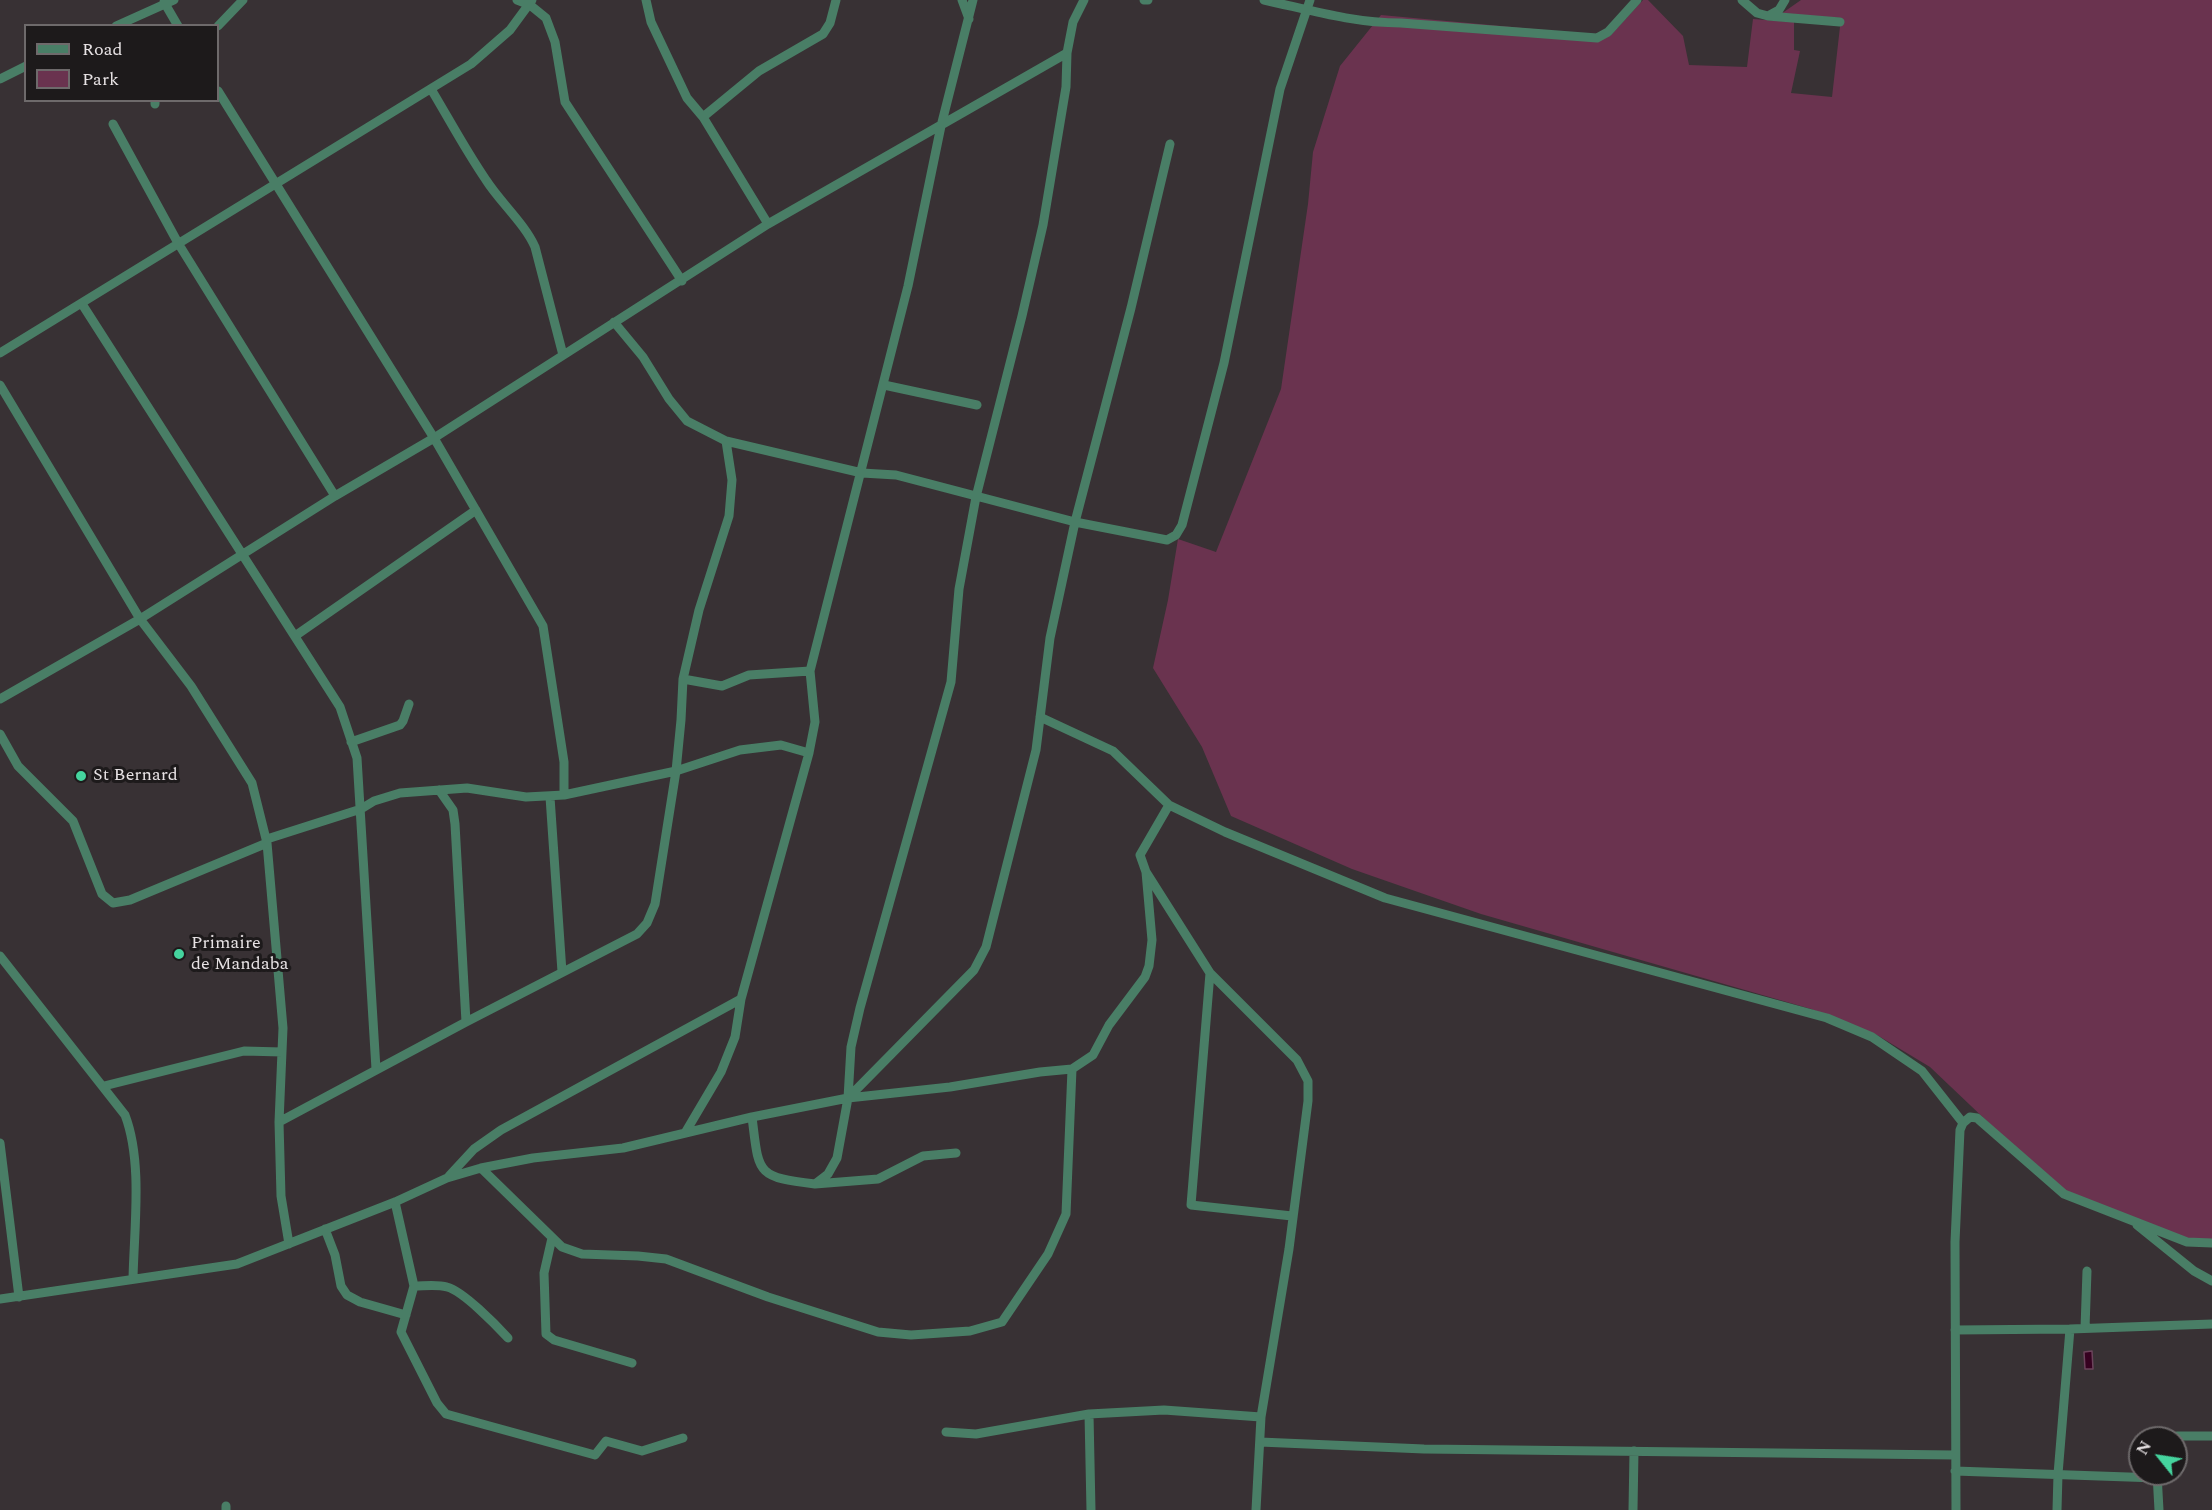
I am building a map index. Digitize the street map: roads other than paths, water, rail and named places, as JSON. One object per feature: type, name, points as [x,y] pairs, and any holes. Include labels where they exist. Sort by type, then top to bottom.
[{"type":"street","points":[[219,25],[243,0]]},
{"type":"street","points":[[517,0],[531,2],[546,18],[555,42],[565,102],[682,280]]},
{"type":"street","points":[[646,0],[651,22],[687,98],[704,117],[768,224]]},
{"type":"street","points":[[704,117],[759,71],[823,34],[830,22],[836,0]]},
{"type":"street","points":[[962,0],[969,19]]},
{"type":"street","points":[[685,1133],[721,1072],[735,1037],[741,999],[809,753],[815,722],[810,671],[884,385],[908,286],[941,126],[973,0]]},
{"type":"street","points":[[814,1184],[828,1174],[837,1158],[848,1098],[851,1047],[860,1008],[951,682],[959,590],[976,497],[1022,316],[1042,225],[1066,87],[1067,53],[1073,22],[1084,0]]},
{"type":"street","points":[[1264,0],[1309,5],[1369,23],[1401,23],[1597,38],[1608,32],[1636,0]]},
{"type":"street","points":[[1742,0],[1757,13],[1768,16],[1840,22]]},
{"type":"street","points":[[1768,16],[1779,10],[1785,0]]},
{"type":"street","points":[[120,24],[168,2],[177,24]]},
{"type":"street","points":[[0,352],[82,304],[471,64],[510,30],[531,2]]},
{"type":"street","points":[[614,322],[643,357],[669,399],[687,421],[726,441],[862,473],[896,475],[1075,522],[1167,540],[1176,535],[1182,525],[1224,363],[1280,89],[1309,5]]},
{"type":"street","points":[[0,699],[140,619],[335,496],[434,438],[768,224],[1067,53]]},
{"type":"street","points":[[0,79],[24,67]]},
{"type":"street","points":[[431,89],[485,180],[512,216],[529,234],[535,247],[563,355]]},
{"type":"street","points":[[219,93],[434,438],[543,626],[564,762],[564,795]]},
{"type":"street","points":[[113,124],[178,243],[335,496]]},
{"type":"street","points":[[848,1098],[974,970],[986,947],[1036,750],[1050,638],[1075,522],[1131,308],[1170,144]]},
{"type":"street","points":[[82,304],[340,707],[357,758],[376,1069]]},
{"type":"street","points":[[0,385],[140,619],[190,686],[252,783],[267,841],[283,1028],[279,1122],[281,1196],[289,1244]]},
{"type":"street","points":[[884,385],[977,405]]},
{"type":"street","points":[[279,1122],[376,1069],[637,934],[647,923],[655,904],[675,771],[683,679],[699,610],[729,516],[732,480],[726,441]]},
{"type":"street","points":[[295,636],[476,510]]},
{"type":"street","points":[[683,679],[722,686],[749,675],[810,671]]},
{"type":"street","points":[[351,742],[400,725],[409,704]]},
{"type":"street","points":[[1040,717],[1113,751],[1169,805],[1225,832],[1385,898],[1827,1018],[1872,1037],[1922,1071],[1963,1122]]},
{"type":"street","points":[[0,734],[18,766],[73,821],[102,894],[113,903],[130,900],[267,841],[361,810],[374,801],[400,794],[467,788],[526,797],[550,797],[675,771],[740,750],[781,745],[809,753]]},
{"type":"street","points":[[439,790],[453,810],[455,824],[466,1022]]},
{"type":"street","points":[[550,797],[562,972]]},
{"type":"street","points":[[1169,805],[1140,855],[1146,872],[1210,973],[1297,1060],[1308,1081],[1308,1101],[1292,1216],[1261,1417],[1256,1510]]},
{"type":"street","points":[[0,1299],[237,1264],[395,1202],[447,1178],[481,1168],[532,1158],[623,1148],[752,1117],[848,1098],[950,1087],[1029,1073],[1072,1069],[1094,1055],[1109,1025],[1145,976],[1149,966],[1152,940],[1146,872]]},
{"type":"street","points":[[0,956],[125,1115],[132,1133],[136,1157],[133,1279]]},
{"type":"street","points":[[1210,973],[1191,1205],[1292,1216]]},
{"type":"street","points":[[447,1178],[474,1149],[501,1130],[741,999]]},
{"type":"street","points":[[104,1086],[244,1051],[282,1052]]},
{"type":"street","points":[[481,1168],[562,1247],[582,1254],[666,1259],[768,1297],[878,1332],[911,1335],[970,1331],[1002,1322],[1048,1254],[1066,1214],[1072,1069]]},
{"type":"street","points":[[1956,1510],[1955,1242],[1960,1130],[1963,1122],[1970,1116],[1977,1118],[2064,1194],[2187,1242],[2212,1244]]},
{"type":"street","points":[[752,1117],[758,1160],[763,1169],[780,1180],[814,1184],[878,1179],[923,1156],[957,1153]]},
{"type":"street","points":[[0,1143],[19,1297]]},
{"type":"street","points":[[395,1202],[414,1286],[401,1332],[437,1403],[446,1414],[595,1455],[606,1441],[642,1451],[683,1438]]},
{"type":"street","points":[[2130,1220],[2194,1271],[2212,1281]]},
{"type":"street","points":[[325,1229],[335,1255],[341,1287],[347,1294],[360,1302],[406,1315]]},
{"type":"street","points":[[552,1238],[544,1274],[546,1334],[554,1340],[632,1363]]},
{"type":"street","points":[[2085,1328],[2087,1271]]},
{"type":"street","points":[[414,1286],[451,1288],[491,1319],[508,1338]]},
{"type":"street","points":[[1955,1330],[2212,1324]]},
{"type":"street","points":[[2057,1510],[2070,1329]]},
{"type":"street","points":[[946,1432],[976,1434],[1089,1414],[1164,1410],[1261,1417]]},
{"type":"street","points":[[1089,1414],[1091,1510]]},
{"type":"street","points":[[2188,1436],[2212,1436]]},
{"type":"street","points":[[1260,1442],[1424,1449],[1955,1455]]},
{"type":"street","points":[[1633,1510],[1634,1451]]},
{"type":"street","points":[[1955,1471],[2128,1475]]},
{"type":"street","points":[[2158,1486],[2159,1510]]},
{"type":"place","name":"St Bernard","points":[[81,776]]},
{"type":"place","name":"Primaire de Mandaba","points":[[179,954]]}]
